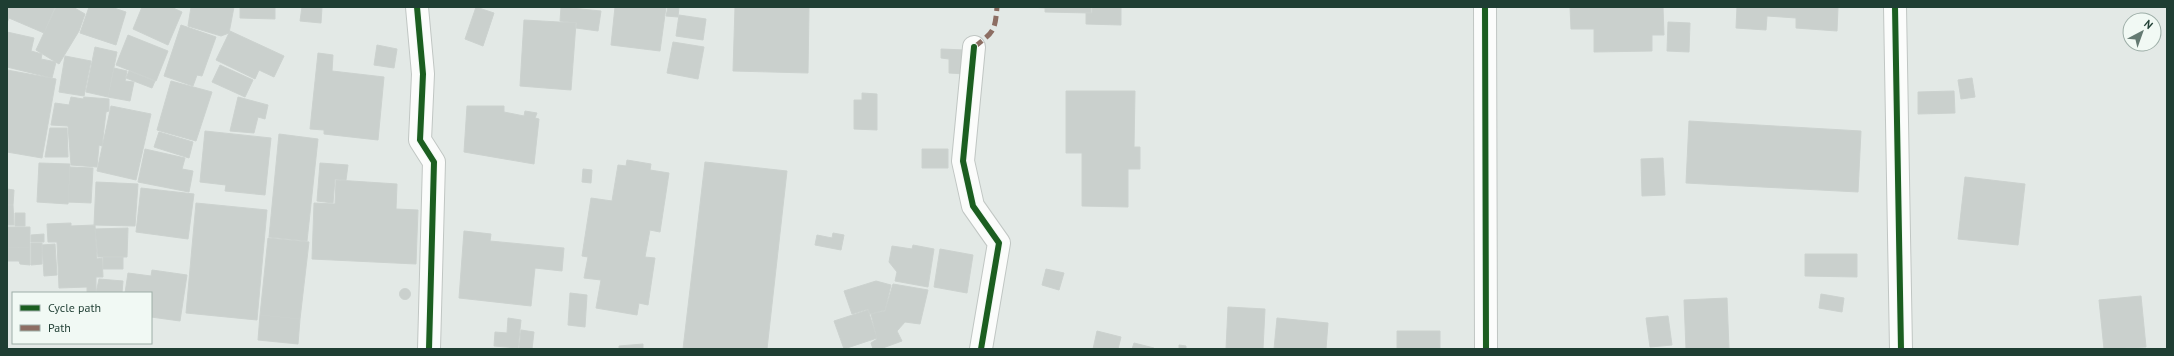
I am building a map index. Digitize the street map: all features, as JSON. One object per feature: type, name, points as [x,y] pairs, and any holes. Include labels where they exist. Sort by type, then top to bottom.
[{"type":"street","points":[[417,7],[423,74],[420,140],[434,162],[429,349]]},
{"type":"street","points":[[1485,7],[1486,349]]},
{"type":"street","points":[[1895,7],[1901,349]]},
{"type":"street","points":[[974,47],[963,161],[973,206],[999,243],[981,349]]},
{"type":"building","points":[[7,7],[55,7],[44,33],[9,18],[7,23]]},
{"type":"building","points":[[56,7],[73,7],[85,14],[79,31],[59,64],[36,50]]},
{"type":"building","points":[[89,7],[111,7],[126,12],[116,45],[80,33]]},
{"type":"building","points":[[142,7],[171,7],[182,12],[168,45],[133,29]]},
{"type":"building","points":[[191,7],[234,7],[229,33],[221,36],[188,26]]},
{"type":"building","points":[[240,7],[275,7],[275,19],[240,18]]},
{"type":"building","points":[[302,7],[322,7],[321,23],[300,21]]},
{"type":"building","points":[[476,7],[494,13],[483,46],[465,39]]},
{"type":"building","points":[[561,7],[601,11],[598,31],[576,28],[577,23],[560,21]]},
{"type":"building","points":[[615,7],[666,7],[660,51],[611,45]]},
{"type":"building","points":[[668,7],[679,7],[678,17],[666,16]]},
{"type":"building","points":[[735,7],[809,8],[808,73],[733,71]]},
{"type":"building","points":[[1030,7],[1091,7],[1091,13],[1045,12],[1045,8]]},
{"type":"building","points":[[1092,7],[1121,7],[1121,25],[1086,24],[1086,13],[1092,13]]},
{"type":"building","points":[[1570,7],[1663,7],[1664,35],[1652,35],[1652,51],[1594,52],[1594,29],[1571,29]]},
{"type":"building","points":[[1737,7],[1838,7],[1837,31],[1796,28],[1796,18],[1767,16],[1766,30],[1736,28]]},
{"type":"building","points":[[679,15],[706,19],[703,40],[676,36]]},
{"type":"building","points":[[524,20],[576,23],[571,90],[520,86]]},
{"type":"building","points":[[1668,22],[1690,23],[1689,52],[1667,51]]},
{"type":"building","points":[[181,25],[216,37],[202,76],[197,75],[193,86],[164,76]]},
{"type":"building","points":[[230,31],[284,56],[274,77],[259,70],[255,79],[216,60]]},
{"type":"building","points":[[7,32],[34,38],[31,51],[42,54],[41,59],[56,62],[52,78],[7,67]]},
{"type":"building","points":[[128,35],[168,51],[156,81],[116,65]]},
{"type":"building","points":[[673,42],[704,47],[698,79],[667,73]]},
{"type":"building","points":[[377,45],[397,49],[394,68],[374,65]]},
{"type":"building","points":[[95,47],[117,52],[108,97],[86,92]]},
{"type":"building","points":[[941,49],[965,50],[965,74],[949,73],[949,59],[941,58]]},
{"type":"building","points":[[318,53],[333,55],[332,71],[384,77],[378,140],[324,134],[324,130],[310,129]]},
{"type":"building","points":[[65,56],[91,61],[84,96],[59,92]]},
{"type":"building","points":[[220,65],[253,80],[245,97],[212,82]]},
{"type":"building","points":[[114,68],[127,71],[125,81],[134,82],[130,101],[108,97]]},
{"type":"building","points":[[7,70],[56,79],[42,158],[7,152]]},
{"type":"building","points":[[129,71],[155,81],[152,88],[126,78]]},
{"type":"building","points":[[1972,78],[1975,97],[1961,99],[1958,80]]},
{"type":"building","points":[[171,81],[212,92],[196,141],[157,130]]},
{"type":"building","points":[[1066,91],[1135,91],[1134,147],[1140,147],[1140,169],[1128,169],[1128,207],[1082,206],[1082,153],[1066,153]]},
{"type":"building","points":[[1954,91],[1955,113],[1918,114],[1918,92]]},
{"type":"building","points":[[862,93],[877,94],[877,130],[854,129],[854,100],[862,100]]},
{"type":"building","points":[[71,97],[83,99],[84,97],[109,99],[109,111],[106,112],[102,146],[99,145],[97,167],[71,165],[68,126],[51,125],[55,103],[69,105]]},
{"type":"building","points":[[238,97],[268,105],[265,119],[258,117],[254,133],[230,131]]},
{"type":"building","points":[[111,106],[151,114],[136,180],[97,171]]},
{"type":"building","points":[[467,106],[504,106],[504,112],[524,116],[525,111],[537,113],[535,118],[539,119],[534,164],[464,152]]},
{"type":"building","points":[[1689,121],[1861,131],[1858,192],[1686,183]]},
{"type":"building","points":[[50,128],[67,128],[68,157],[45,157]]},
{"type":"building","points":[[205,131],[271,138],[265,195],[225,191],[226,185],[200,182]]},
{"type":"building","points":[[159,132],[193,142],[189,158],[154,147]]},
{"type":"building","points":[[279,134],[318,139],[307,241],[269,237]]},
{"type":"building","points":[[145,149],[185,158],[182,169],[193,171],[189,192],[138,182]]},
{"type":"building","points":[[922,149],[948,149],[948,168],[922,168]]},
{"type":"building","points":[[1663,158],[1665,195],[1642,196],[1641,159]]},
{"type":"building","points":[[627,160],[651,164],[650,170],[669,173],[660,232],[650,230],[645,257],[655,258],[648,305],[639,303],[637,315],[596,308],[601,280],[584,278],[588,257],[582,256],[591,198],[612,201],[618,165],[626,166]]},
{"type":"building","points":[[705,162],[787,171],[767,349],[683,349]]},
{"type":"building","points":[[39,163],[70,164],[68,204],[37,202]]},
{"type":"building","points":[[320,163],[348,165],[346,180],[335,179],[333,203],[317,201]]},
{"type":"building","points":[[70,167],[93,168],[91,203],[68,202]]},
{"type":"building","points":[[583,169],[592,170],[591,183],[582,182]]},
{"type":"building","points":[[1965,177],[2025,184],[2018,245],[1958,239]]},
{"type":"building","points":[[336,180],[397,184],[396,209],[418,210],[416,264],[312,259],[314,203],[335,204]]},
{"type":"building","points":[[96,182],[138,184],[135,226],[94,225]]},
{"type":"building","points":[[141,188],[194,194],[188,239],[136,232]]},
{"type":"building","points":[[7,189],[14,190],[13,205],[7,205]]},
{"type":"building","points":[[196,203],[267,210],[257,320],[186,313]]},
{"type":"building","points":[[7,205],[13,205],[14,225],[7,225]]},
{"type":"building","points":[[15,213],[25,213],[25,226],[15,226]]},
{"type":"building","points":[[71,223],[71,226],[95,225],[97,259],[102,258],[103,277],[96,277],[96,292],[87,292],[87,287],[59,288],[57,242],[48,242],[47,224]]},
{"type":"building","points":[[7,227],[30,227],[30,248],[7,247]]},
{"type":"building","points":[[128,228],[127,257],[98,257],[95,229]]},
{"type":"building","points":[[464,231],[491,234],[490,241],[564,248],[562,271],[535,268],[531,306],[459,298]]},
{"type":"building","points":[[833,233],[844,235],[841,250],[815,245],[817,235],[832,238]]},
{"type":"building","points":[[44,234],[44,242],[31,242],[31,235]]},
{"type":"building","points":[[268,238],[309,242],[300,319],[260,315]]},
{"type":"building","points":[[31,243],[42,243],[42,264],[31,265]]},
{"type":"building","points":[[55,244],[57,275],[44,276],[42,245]]},
{"type":"building","points":[[913,245],[934,249],[928,287],[895,281],[897,272],[889,262],[892,246],[912,249]]},
{"type":"building","points":[[7,247],[30,248],[30,265],[20,264],[19,261],[7,261]]},
{"type":"building","points":[[940,249],[973,255],[967,293],[934,287]]},
{"type":"building","points":[[1805,254],[1857,254],[1857,277],[1805,276]]},
{"type":"building","points":[[103,257],[123,257],[123,269],[103,269]]},
{"type":"building","points":[[1046,269],[1064,273],[1059,290],[1042,285]]},
{"type":"building","points":[[152,270],[187,275],[180,321],[152,317],[152,292],[125,292],[128,273],[151,276]]},
{"type":"building","points":[[99,279],[123,281],[122,292],[96,292]]},
{"type":"building","points":[[876,281],[891,285],[885,310],[870,314],[868,309],[852,314],[844,291]]},
{"type":"building","points":[[893,284],[928,290],[920,324],[905,322],[897,331],[902,341],[880,349],[873,349],[871,343],[877,339],[871,314],[885,311]]},
{"type":"building","points":[[405,288],[409,290],[411,294],[409,298],[405,300],[401,298],[399,294],[401,290]]},
{"type":"building","points":[[570,293],[587,295],[585,327],[568,325]]},
{"type":"building","points":[[1821,294],[1844,298],[1842,312],[1819,308]]},
{"type":"building","points":[[2141,296],[2146,347],[2104,349],[2099,300]]},
{"type":"building","points":[[1727,298],[1729,349],[1686,349],[1684,300]]},
{"type":"building","points":[[1228,307],[1265,309],[1263,349],[1226,349]]},
{"type":"building","points":[[868,310],[877,338],[844,349],[834,321]]},
{"type":"building","points":[[260,315],[300,319],[298,344],[258,340]]},
{"type":"building","points":[[1668,316],[1672,345],[1650,347],[1646,318]]},
{"type":"building","points":[[508,318],[521,320],[518,348],[494,346],[495,332],[507,333]]},
{"type":"building","points":[[1277,318],[1328,323],[1326,349],[1274,349]]},
{"type":"building","points":[[521,330],[534,332],[532,349],[519,349]]},
{"type":"building","points":[[1097,331],[1121,337],[1118,349],[1093,349]]},
{"type":"building","points":[[1397,331],[1440,331],[1440,349],[1397,349]]},
{"type":"building","points":[[1134,343],[1154,348],[1154,349],[1132,349]]},
{"type":"building","points":[[643,344],[643,349],[619,349],[619,346]]},
{"type":"building","points":[[1179,345],[1186,346],[1186,349],[1179,349]]},
{"type":"marked path","points":[[974,47],[990,34],[994,26],[997,7]]},
{"type":"cycle path","points":[[417,7],[423,74],[420,140],[434,162],[429,349]]},
{"type":"cycle path","points":[[1485,7],[1486,349]]},
{"type":"cycle path","points":[[1895,7],[1901,349]]},
{"type":"cycle path","points":[[974,47],[963,161],[973,206],[999,243],[981,349]]}]
